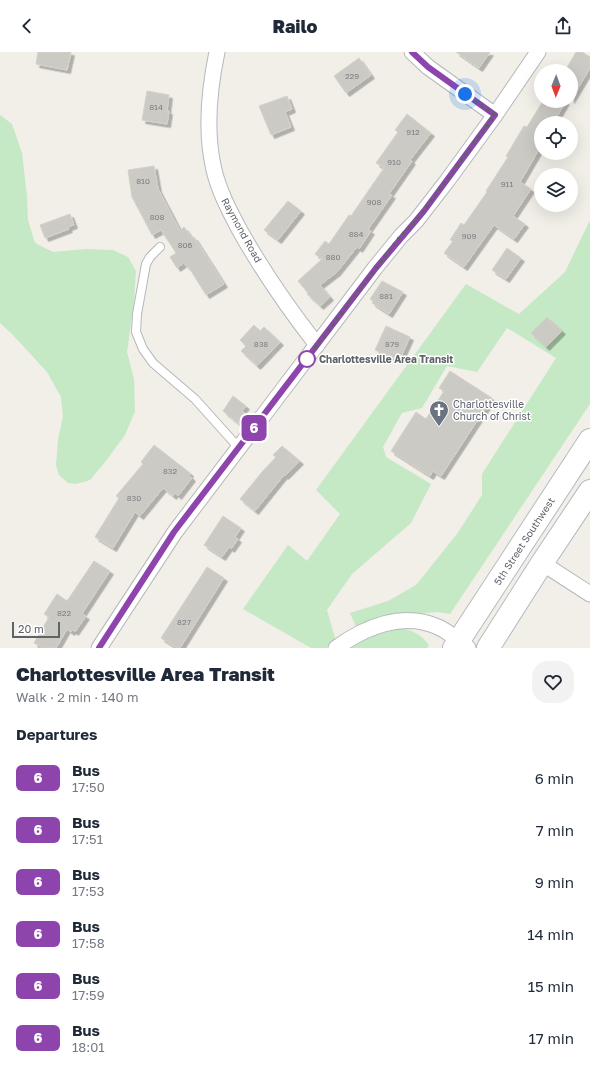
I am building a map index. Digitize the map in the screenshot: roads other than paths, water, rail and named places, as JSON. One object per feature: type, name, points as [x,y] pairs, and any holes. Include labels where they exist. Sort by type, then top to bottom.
[{"type":"main road","name":"5th Street Southwest","points":[[460,646],[590,440]]},
{"type":"main road","points":[[488,648],[590,491]]},
{"type":"street","name":"Raymond Road","points":[[217,52],[214,66],[209,118],[210,145],[214,171],[224,201],[250,249],[284,302],[317,345]]},
{"type":"street","points":[[412,52],[428,67],[495,115]]},
{"type":"street","points":[[99,648],[174,532],[401,236],[416,221],[495,115],[538,52]]},
{"type":"street","points":[[542,563],[590,594]]},
{"type":"street","name":"5th Street Southwest","points":[[336,648],[372,627],[408,620],[424,622],[439,627],[460,646]]},
{"type":"lane","points":[[160,247],[150,257],[146,264],[136,332],[143,349],[154,363],[195,399],[239,448]]},
{"type":"place","name":"Charlottesville Area Transit","points":[[307,359]]},
{"type":"place","name":"Charlottesville Church of Christ","points":[[439,427]]}]
